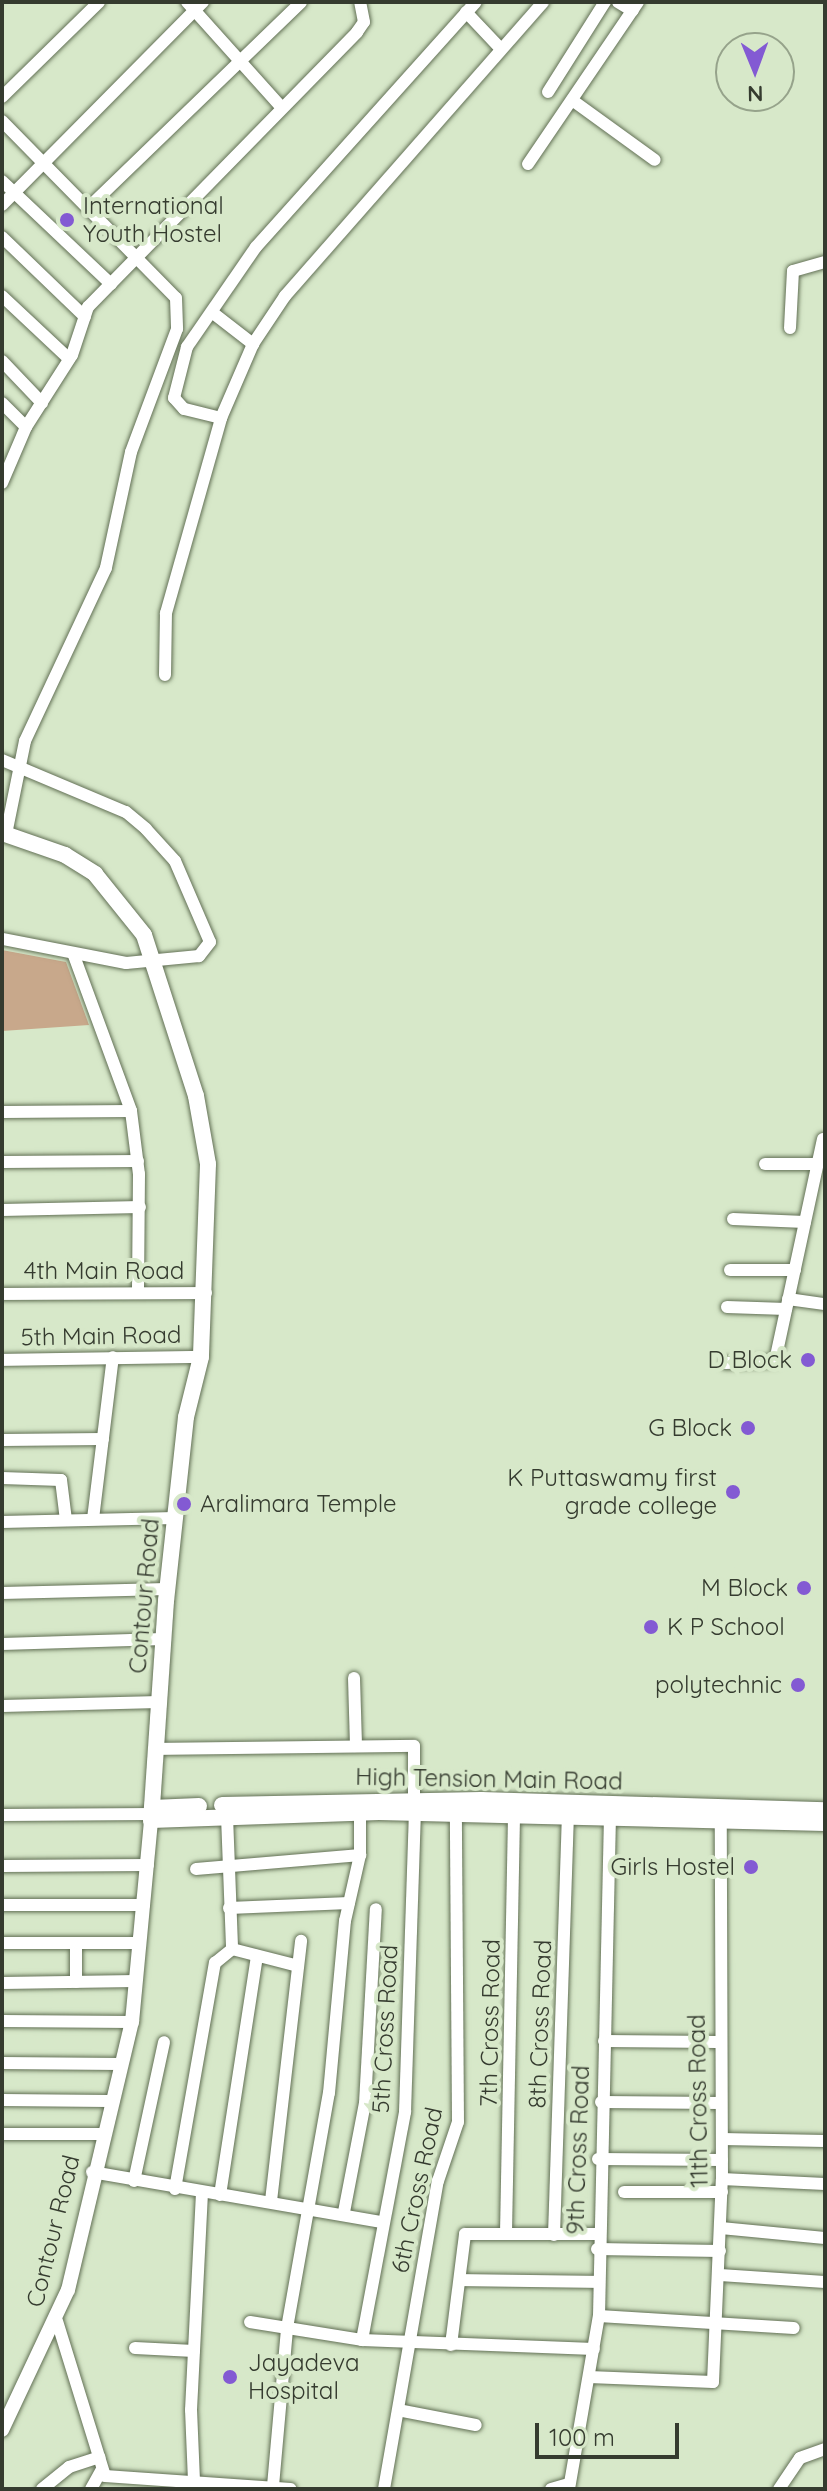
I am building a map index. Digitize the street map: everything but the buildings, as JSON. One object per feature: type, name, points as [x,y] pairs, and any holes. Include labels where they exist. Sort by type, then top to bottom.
[{"type":"main road","name":"Contour Road","points":[[4,834],[95,874],[156,961],[196,1096],[208,1164],[206,1293],[201,1357],[167,1589],[152,1814]]},
{"type":"main road","name":"High Tension Main Road","points":[[152,1814],[360,1806],[825,1810]]},
{"type":"main road","points":[[152,1814],[227,1816],[360,1806]]},
{"type":"main road","points":[[456,1806],[514,1813],[825,1823]]},
{"type":"street","points":[[2,97],[99,2]]},
{"type":"street","points":[[88,208],[301,2]]},
{"type":"street","points":[[3,479],[26,427],[69,359],[85,317],[111,284],[357,32],[364,22],[360,2]]},
{"type":"street","points":[[221,418],[184,409],[174,398],[187,347],[256,247],[476,2]]},
{"type":"street","points":[[165,675],[166,613],[221,418],[253,344],[285,296],[543,2]]},
{"type":"street","points":[[548,92],[605,2]]},
{"type":"street","points":[[528,164],[635,6],[618,2]]},
{"type":"street","points":[[2,205],[44,165],[195,5],[282,108]]},
{"type":"street","points":[[466,12],[500,48]]},
{"type":"street","points":[[572,100],[655,160]]},
{"type":"street","points":[[2,121],[176,298],[177,329],[131,452],[106,568],[39,702],[20,762],[4,834]]},
{"type":"street","points":[[2,181],[111,284]]},
{"type":"street","points":[[2,237],[85,317]]},
{"type":"street","points":[[790,328],[793,271],[825,262]]},
{"type":"street","points":[[2,296],[69,359]]},
{"type":"street","points":[[213,313],[253,344]]},
{"type":"street","points":[[2,361],[42,403]]},
{"type":"street","points":[[2,403],[26,427]]},
{"type":"street","points":[[2,760],[20,762],[126,812],[175,861],[210,942],[199,956],[156,961],[73,953],[2,939]]},
{"type":"street","points":[[73,953],[131,1111],[140,1207],[138,1293]]},
{"type":"street","points":[[2,1112],[131,1111]]},
{"type":"street","points":[[726,1363],[772,1365],[823,1139]]},
{"type":"street","points":[[2,1162],[138,1161]]},
{"type":"street","points":[[765,1164],[818,1164]]},
{"type":"street","points":[[2,1210],[140,1207]]},
{"type":"street","points":[[733,1219],[805,1222]]},
{"type":"street","points":[[730,1270],[795,1270]]},
{"type":"street","name":"4th Main Road","points":[[2,1294],[206,1293]]},
{"type":"street","points":[[727,1307],[825,1304]]},
{"type":"street","points":[[93,1519],[113,1357]]},
{"type":"street","name":"5th Main Road","points":[[2,1360],[201,1357]]},
{"type":"street","points":[[2,1440],[103,1439]]},
{"type":"street","points":[[2,1478],[61,1480],[66,1520]]},
{"type":"street","points":[[2,1522],[175,1518]]},
{"type":"street","points":[[2,1593],[167,1589]]},
{"type":"street","points":[[2,1644],[163,1639]]},
{"type":"street","points":[[156,1749],[356,1746],[354,1678]]},
{"type":"street","points":[[2,1706],[159,1702]]},
{"type":"street","name":"5th Cross Road","points":[[356,1746],[414,1746],[411,2043],[362,2340]]},
{"type":"street","points":[[273,2487],[287,2328],[311,2207],[349,1903],[360,1855],[360,1806]]},
{"type":"street","name":"6th Cross Road","points":[[384,2489],[403,2411],[407,2343],[438,2181],[458,2122],[456,1806]]},
{"type":"street","name":"7th Cross Road","points":[[506,2233],[514,1813]]},
{"type":"street","points":[[2,1815],[152,1814]]},
{"type":"street","name":"Contour Road","points":[[2,2430],[57,2321],[109,2101],[132,2022],[152,1814]]},
{"type":"street","name":"8th Cross Road","points":[[554,2235],[568,1814]]},
{"type":"street","points":[[227,1816],[232,1949]]},
{"type":"street","name":"9th Cross Road","points":[[569,2486],[599,2316],[598,2159],[610,1816]]},
{"type":"street","name":"11th Cross Road","points":[[589,2377],[713,2382],[722,2186],[718,2042],[721,1819]]},
{"type":"street","points":[[196,1869],[360,1855]]},
{"type":"street","points":[[2,1866],[148,1865]]},
{"type":"street","points":[[229,1908],[349,1903]]},
{"type":"street","points":[[2,1905],[144,1905]]},
{"type":"street","points":[[344,2212],[365,2103],[376,1909]]},
{"type":"street","points":[[271,2201],[301,1941]]},
{"type":"street","points":[[2,1943],[140,1943]]},
{"type":"street","points":[[76,1943],[76,1982]]},
{"type":"street","points":[[232,1949],[298,1966]]},
{"type":"street","points":[[175,2189],[215,1963],[232,1949]]},
{"type":"street","points":[[220,2195],[257,1956]]},
{"type":"street","points":[[2,1983],[136,1981]]},
{"type":"street","points":[[2,2021],[132,2022]]},
{"type":"street","points":[[604,2041],[718,2042]]},
{"type":"street","points":[[134,2181],[164,2042]]},
{"type":"street","points":[[2,2063],[120,2064]]},
{"type":"street","points":[[2,2100],[109,2101]]},
{"type":"street","points":[[601,2102],[720,2103]]},
{"type":"street","points":[[2,2134],[101,2134]]},
{"type":"street","points":[[722,2139],[825,2141]]},
{"type":"street","points":[[598,2159],[722,2160]]},
{"type":"street","points":[[92,2172],[175,2189],[344,2212],[382,2222]]},
{"type":"street","points":[[624,2192],[825,2184]]},
{"type":"street","points":[[194,2481],[194,2351],[202,2193]]},
{"type":"street","points":[[721,2228],[825,2238]]},
{"type":"street","points":[[451,2345],[465,2234],[598,2234]]},
{"type":"street","points":[[597,2249],[720,2251]]},
{"type":"street","points":[[720,2275],[825,2282]]},
{"type":"street","points":[[461,2280],[599,2282]]},
{"type":"street","points":[[599,2316],[716,2318],[794,2328]]},
{"type":"street","points":[[57,2321],[103,2473]]},
{"type":"street","points":[[250,2322],[362,2340],[594,2349]]},
{"type":"street","points":[[135,2348],[194,2351]]},
{"type":"street","points":[[403,2411],[476,2425]]},
{"type":"street","points":[[779,2489],[800,2458],[825,2449]]},
{"type":"street","points":[[42,2489],[69,2467],[103,2473],[291,2489]]},
{"type":"street","points":[[91,2489],[103,2473]]},
{"type":"street","points":[[551,2489],[569,2486]]},
{"type":"shaded area","points":[[2,950],[66,962],[89,1025],[2,1031]]},
{"type":"place","name":"International Youth Hostel","points":[[67,220]]},
{"type":"place","name":"D Block","points":[[808,1360]]},
{"type":"place","name":"G Block","points":[[748,1428]]},
{"type":"place","name":"K Puttaswamy first grade college","points":[[733,1492]]},
{"type":"place","name":"Aralimara Temple","points":[[184,1504]]},
{"type":"place","name":"M Block","points":[[804,1588]]},
{"type":"place","name":"K P School","points":[[651,1627]]},
{"type":"place","name":"polytechnic","points":[[798,1685]]},
{"type":"place","name":"Girls Hostel","points":[[751,1867]]},
{"type":"place","name":"Jayadeva Hospital","points":[[230,2377]]}]
